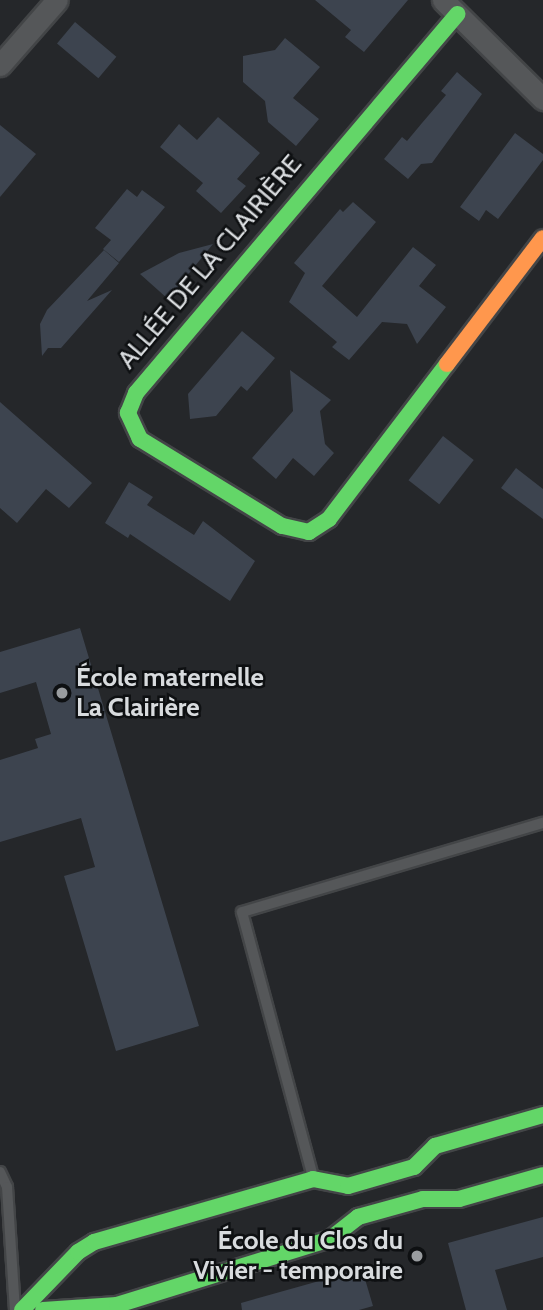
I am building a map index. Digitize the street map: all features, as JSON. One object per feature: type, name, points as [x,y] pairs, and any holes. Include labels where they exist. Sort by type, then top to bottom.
[{"type":"street","points":[[0,65],[57,0]]},
{"type":"street","name":"ALLÉE DE LA CLAIRIÈRE","points":[[543,99],[450,7],[136,393],[128,413],[140,439],[282,526],[309,532],[329,519],[543,238]]},
{"type":"street","points":[[22,1310],[62,1269],[94,1242],[313,1179],[348,1186],[414,1167],[435,1146],[543,1115]]},
{"type":"street","points":[[43,1310],[117,1305],[330,1239],[358,1217],[423,1199],[458,1199],[543,1175]]},
{"type":"street","points":[[62,1269],[78,1306]]},
{"type":"lane","points":[[313,1179],[242,912],[543,823]]},
{"type":"lane","points":[[0,1172],[7,1187],[15,1310]]},
{"type":"building","points":[[315,0],[408,0],[364,52],[345,37],[351,30]]},
{"type":"building","points":[[75,22],[116,57],[98,78],[57,43]]},
{"type":"building","points":[[285,38],[320,67],[293,98],[319,119],[296,146],[268,122],[265,101],[243,82],[243,56],[275,50]]},
{"type":"building","points":[[457,72],[482,94],[432,163],[421,164],[408,179],[384,159],[402,137],[407,141],[446,95],[441,91]]},
{"type":"building","points":[[218,117],[260,153],[237,179],[246,186],[221,213],[196,191],[203,183],[160,147],[179,124],[197,140]]},
{"type":"building","points":[[0,125],[36,154],[0,197]]},
{"type":"building","points":[[515,133],[543,154],[543,160],[498,219],[486,210],[479,221],[460,207]]},
{"type":"building","points":[[127,189],[137,197],[142,190],[165,207],[119,262],[103,249],[111,240],[95,228]]},
{"type":"building","points":[[353,202],[376,222],[322,286],[357,317],[413,247],[436,265],[419,286],[446,307],[417,344],[407,324],[382,322],[349,360],[332,347],[337,342],[289,302],[305,273],[294,263],[340,209],[343,212]]},
{"type":"building","points":[[213,244],[168,299],[140,274],[179,253]]},
{"type":"building","points":[[104,250],[119,263],[87,301],[112,290],[61,348],[48,348],[42,356],[40,324],[47,310]]},
{"type":"building","points":[[242,331],[275,358],[247,391],[241,386],[216,416],[190,419],[188,394]]},
{"type":"building","points":[[290,370],[331,400],[320,411],[325,444],[334,453],[314,476],[293,458],[276,479],[252,458],[293,411]]},
{"type":"building","points":[[0,402],[92,483],[69,508],[46,489],[17,523],[0,508]]},
{"type":"building","points":[[443,436],[474,460],[439,504],[409,480]]},
{"type":"building","points":[[516,468],[543,489],[543,519],[501,488]]},
{"type":"building","points":[[129,482],[153,497],[147,505],[194,535],[203,521],[255,561],[230,601],[130,534],[128,538],[105,523]]},
{"type":"building","points":[[80,628],[199,1026],[116,1051],[64,876],[95,867],[81,818],[0,842],[0,760],[38,748],[35,739],[51,734],[36,682],[0,693],[0,652]]},
{"type":"building","points":[[543,1217],[543,1257],[495,1270],[507,1310],[466,1310],[448,1243]]},
{"type":"building","points":[[362,1269],[373,1306],[359,1310],[242,1310],[241,1303]]},
{"type":"traffic: fast","points":[[447,364],[329,519],[309,532],[282,526],[140,439],[128,413],[136,393],[457,14]]},
{"type":"traffic: fast","points":[[22,1310],[78,1252],[94,1242],[313,1179],[348,1186],[414,1167],[435,1146],[543,1115]]},
{"type":"traffic: fast","points":[[43,1310],[117,1305],[330,1239],[358,1217],[423,1199],[459,1199],[543,1175]]},
{"type":"traffic: slow","points":[[447,364],[543,238]]},
{"type":"place","name":"École maternelle La Clairière","points":[[62,693]]},
{"type":"place","name":"École du Clos du Vivier - temporaire","points":[[417,1256]]}]
